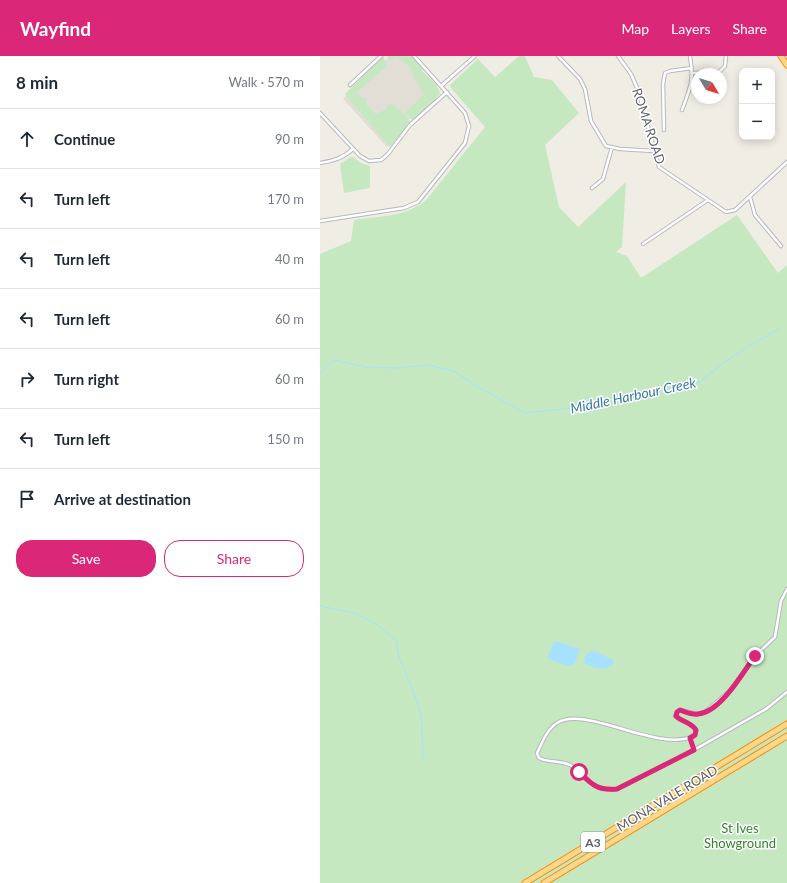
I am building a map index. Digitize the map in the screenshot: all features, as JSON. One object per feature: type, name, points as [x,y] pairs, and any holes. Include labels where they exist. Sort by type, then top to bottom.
[{"type":"highway","points":[[780,56],[787,65]]},
{"type":"highway","name":"MONA VALE ROAD","points":[[525,883],[787,724]]},
{"type":"highway","name":"MONA VALE ROAD","points":[[544,883],[787,736]]},
{"type":"street","points":[[350,85],[381,56]]},
{"type":"street","points":[[320,221],[404,208],[418,202],[464,143],[469,132],[468,120],[464,113],[414,56]]},
{"type":"street","points":[[441,86],[475,56]]},
{"type":"street","points":[[558,56],[580,79],[585,89],[590,121],[606,146],[654,151]]},
{"type":"street","name":"ROMA ROAD","points":[[618,56],[631,74],[638,90],[659,167],[708,200],[729,212],[735,210],[750,197]]},
{"type":"street","points":[[690,56],[692,68]]},
{"type":"street","points":[[723,68],[725,66],[726,56]]},
{"type":"street","points":[[664,130],[663,84],[665,73],[691,68]]},
{"type":"street","points":[[682,110],[691,87]]},
{"type":"street","points":[[320,113],[360,156],[369,161],[381,160],[388,154],[410,125],[447,92]]},
{"type":"street","points":[[592,188],[603,179],[612,147]]},
{"type":"street","points":[[320,163],[336,160],[346,156],[353,149]]},
{"type":"street","points":[[781,246],[755,215],[750,197],[787,162]]},
{"type":"street","points":[[643,244],[708,200]]},
{"type":"street","points":[[787,589],[781,601],[775,637],[755,656],[732,689],[705,712],[698,714],[680,710],[677,712],[676,716],[678,718],[693,725],[696,730],[695,735],[690,738],[672,740],[585,720],[566,718],[556,723],[549,732],[537,754],[539,758],[544,761],[572,766],[595,787],[609,790],[617,789],[632,783],[694,750],[766,709],[787,692]]},
{"type":"street","points":[[690,738],[694,750]]},
{"type":"shaded area","points":[[390,56],[407,56],[437,94],[407,121],[387,147],[343,99]]},
{"type":"green space","points":[[383,56],[387,66],[349,99],[345,94]]},
{"type":"green space","points":[[387,56],[412,56],[423,69],[422,71],[436,84],[440,93],[431,105],[413,121],[405,113],[424,94],[413,77],[411,68],[397,57],[390,60]]},
{"type":"green space","name":"St Ives Showground","points":[[519,56],[525,56],[534,77],[552,80],[579,113],[545,145],[559,207],[578,227],[626,182],[622,247],[616,252],[627,256],[641,278],[737,215],[778,273],[787,265],[787,883],[320,883],[320,254],[351,241],[354,220],[393,215],[411,209],[427,199],[485,127],[450,85],[478,59],[495,77]]},
{"type":"green space","points":[[357,93],[363,98],[366,97],[367,106],[376,114],[385,110],[390,103],[401,111],[411,122],[390,147],[349,100]]},
{"type":"green space","points":[[351,157],[370,166],[370,188],[344,193],[340,164]]},
{"type":"water","points":[[555,641],[580,649],[574,665],[567,666],[547,658]]},
{"type":"water","points":[[592,650],[613,660],[614,663],[608,668],[595,668],[584,663],[585,656]]},
{"type":"waterway","name":"Middle Harbour Creek","points":[[320,374],[334,360],[366,367],[398,368],[427,365],[454,371],[476,386],[525,413],[592,406],[699,382],[733,356],[780,328]]},
{"type":"waterway","points":[[320,606],[355,613],[376,624],[396,640],[399,656],[417,701],[422,721],[423,759]]},
{"type":"route","points":[[579,772],[599,789],[617,789],[632,783],[694,750],[690,738],[695,735],[696,730],[693,725],[678,718],[676,716],[677,712],[680,710],[698,714],[705,712],[715,705],[738,682],[755,656]]}]
